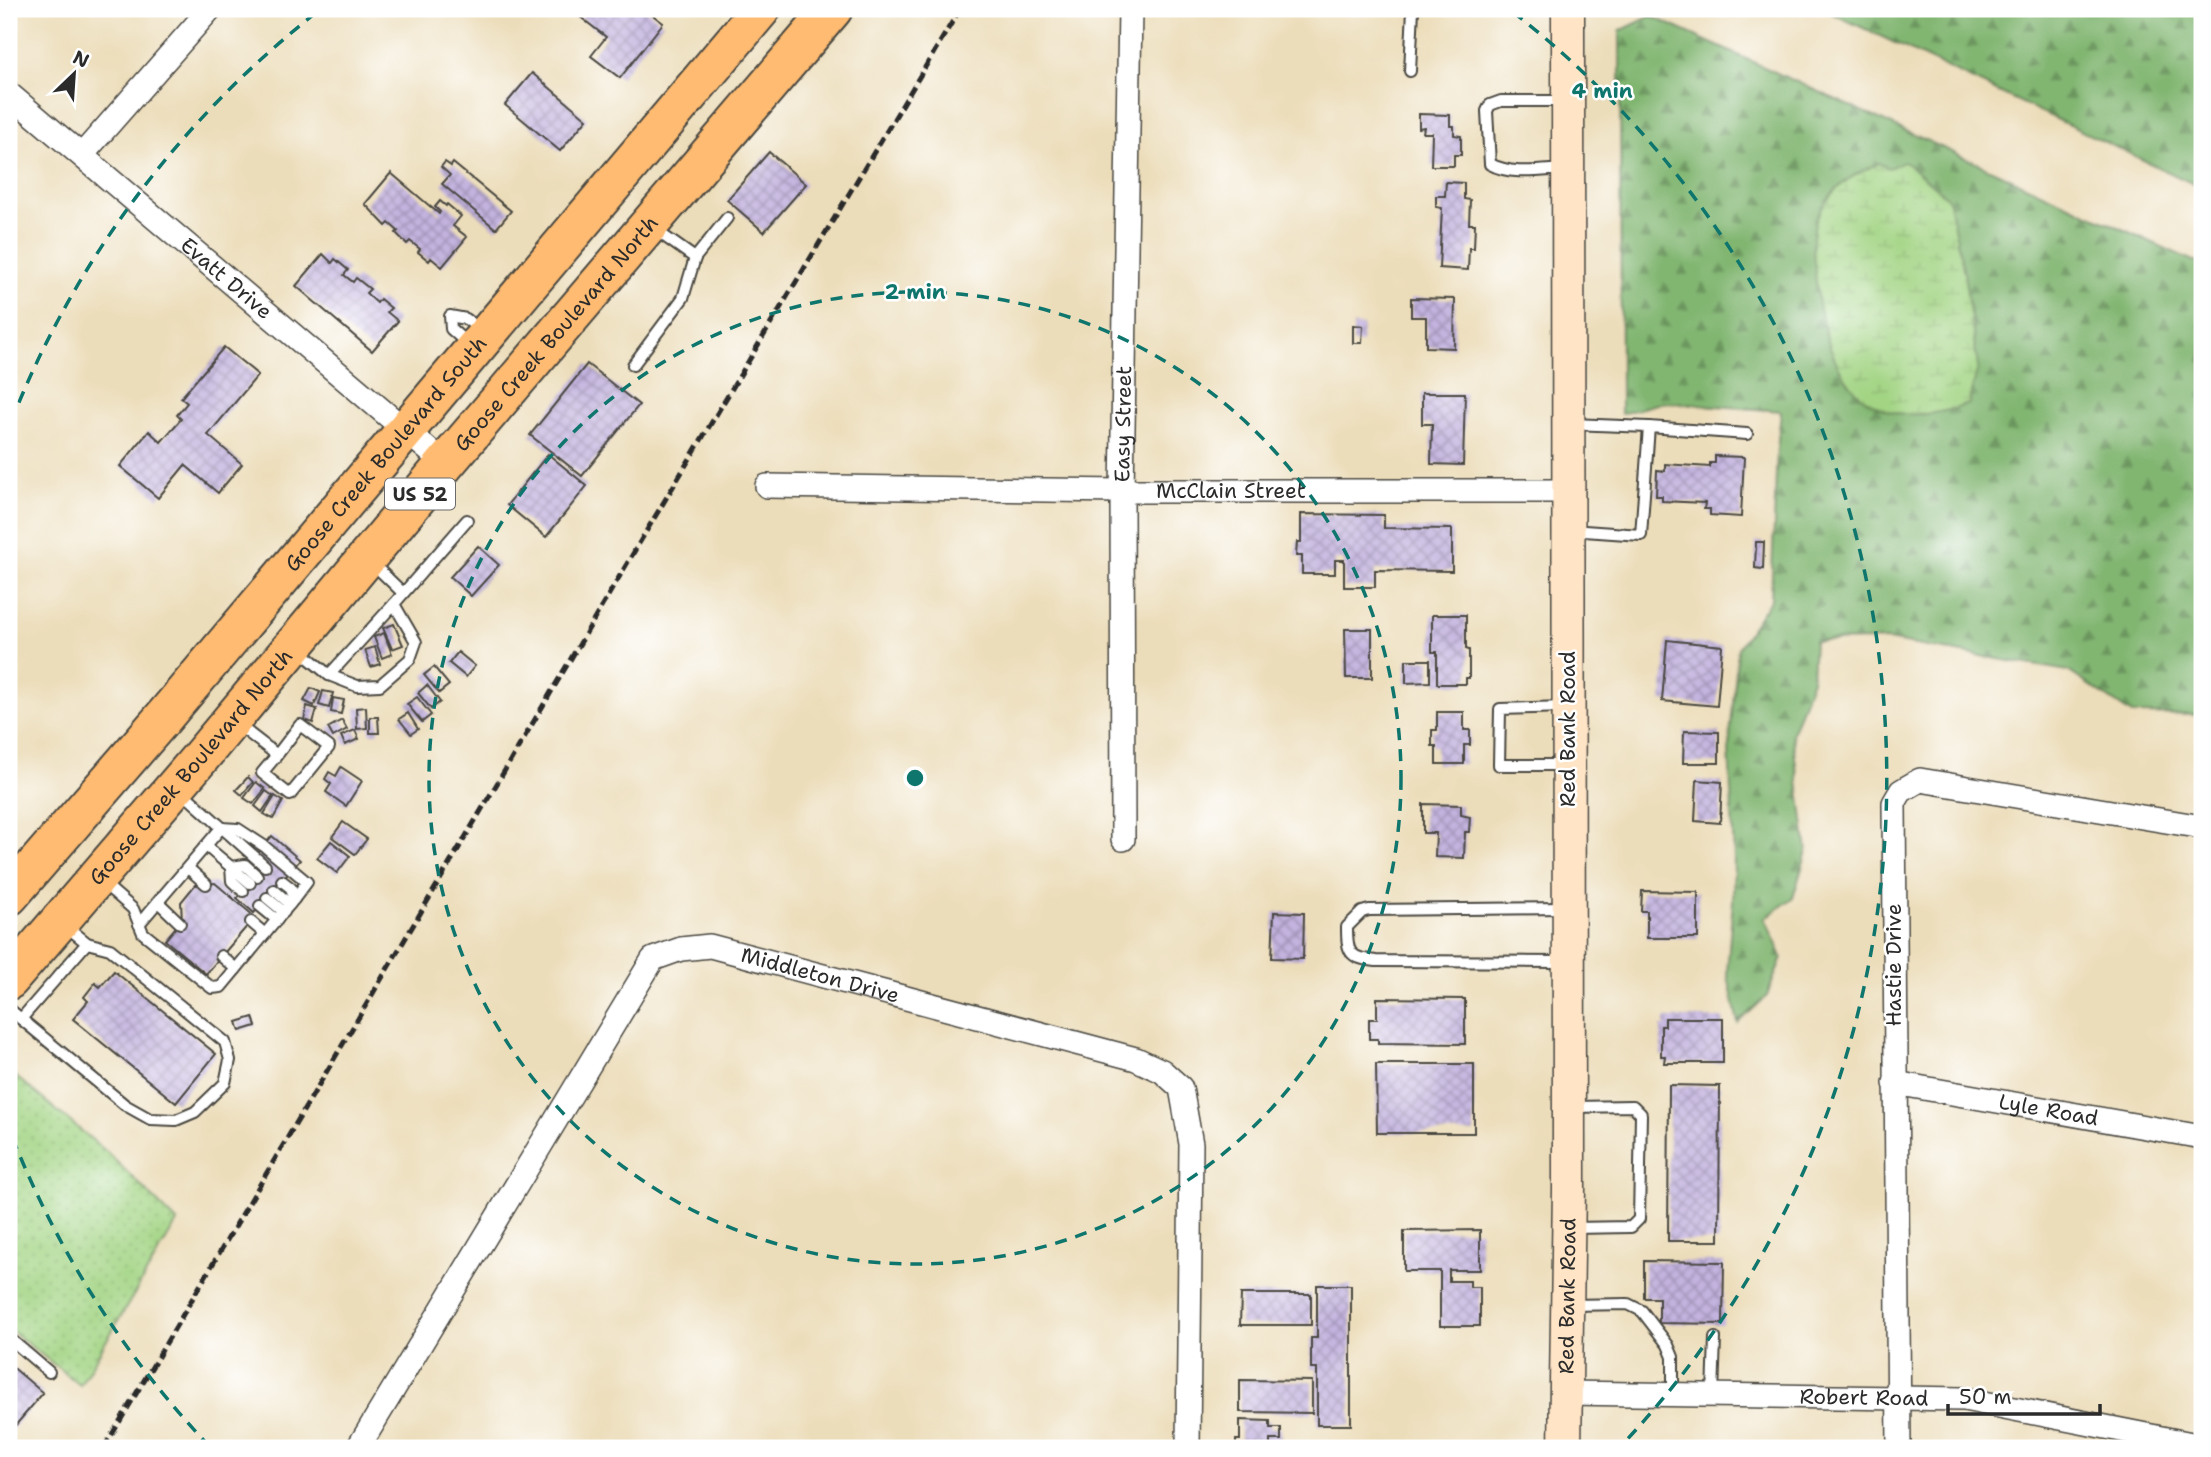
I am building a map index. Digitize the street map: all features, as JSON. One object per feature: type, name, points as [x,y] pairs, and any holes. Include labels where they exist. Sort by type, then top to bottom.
[{"type":"highway","name":"Goose Creek Boulevard South","points":[[9,896],[172,707],[761,9]]},
{"type":"highway","name":"Goose Creek Boulevard North","points":[[9,980],[73,932],[97,877],[833,9]]},
{"type":"main road","name":"Red Bank Road","points":[[1565,1448],[1569,1228],[1568,9]]},
{"type":"street","points":[[82,155],[210,9]]},
{"type":"street","name":"Easy Street","points":[[1123,839],[1122,491],[1130,9]]},
{"type":"street","name":"Evatt Drive","points":[[9,94],[445,464]]},
{"type":"street","name":"McClain Street","points":[[767,486],[1122,491],[1567,491]]},
{"type":"street","name":"Hastie Drive","points":[[1899,1448],[1893,823],[1895,803],[1901,791],[1920,780],[2202,827]]},
{"type":"street","name":"Middleton Drive","points":[[358,1448],[653,959],[681,949],[710,946],[1136,1059],[1162,1071],[1181,1088],[1191,1144],[1188,1448]]},
{"type":"street","name":"Lyle Road","points":[[1895,1083],[2202,1137]]},
{"type":"street","name":"Robert Road","points":[[1565,1393],[1964,1399],[2202,1446]]},
{"type":"lane","points":[[1410,71],[1413,9]]},
{"type":"lane","points":[[1569,101],[1501,102],[1490,105],[1487,111],[1490,164],[1513,171],[1569,169]]},
{"type":"lane","points":[[633,365],[683,298],[695,258],[727,218]]},
{"type":"lane","points":[[649,226],[695,258]]},
{"type":"lane","points":[[1568,424],[1747,434]]},
{"type":"lane","points":[[1567,529],[1641,535],[1649,427]]},
{"type":"lane","points":[[329,675],[467,520]]},
{"type":"lane","points":[[367,558],[403,593]]},
{"type":"lane","points":[[294,646],[329,675],[357,687],[380,685],[411,659],[416,642],[394,604]]},
{"type":"lane","points":[[1568,707],[1500,709],[1499,765],[1568,765]]},
{"type":"lane","points":[[232,720],[277,755]]},
{"type":"lane","points":[[300,725],[329,747],[290,795],[262,773],[277,755],[300,725]]},
{"type":"lane","points":[[176,786],[265,866]]},
{"type":"lane","points":[[139,924],[221,828]]},
{"type":"lane","points":[[97,877],[133,909],[143,933],[212,988],[221,987],[307,882],[239,829],[221,828]]},
{"type":"lane","points":[[206,846],[231,867],[232,881],[250,883],[245,865],[231,867]]},
{"type":"lane","points":[[188,868],[206,884]]},
{"type":"lane","points":[[282,881],[291,888],[286,909]]},
{"type":"lane","points":[[286,909],[267,898],[286,909]]},
{"type":"lane","points":[[158,902],[180,923]]},
{"type":"lane","points":[[1569,908],[1369,910],[1354,918],[1347,927],[1347,947],[1352,955],[1363,960],[1569,962]]},
{"type":"lane","points":[[251,922],[265,934]]},
{"type":"lane","points":[[9,1009],[20,1019],[125,1105],[150,1119],[176,1120],[195,1112],[225,1083],[230,1060],[225,1042],[110,949],[73,932],[20,1019]]},
{"type":"lane","points":[[221,956],[236,969]]},
{"type":"lane","points":[[1569,1107],[1633,1107],[1641,1114],[1639,1219],[1631,1227],[1569,1228]]},
{"type":"lane","points":[[1567,1305],[1628,1304],[1642,1311],[1668,1345],[1673,1357],[1673,1395]]},
{"type":"lane","points":[[9,1338],[49,1372]]},
{"type":"lane","points":[[1713,1395],[1714,1338]]},
{"type":"green space","points":[[1823,9],[2202,9],[2202,188]]},
{"type":"green space","points":[[1651,16],[2202,265],[2202,715],[2132,714],[2068,671],[1887,640],[1814,641],[1812,680],[1792,734],[1807,851],[1793,898],[1765,918],[1782,957],[1767,996],[1738,1023],[1727,972],[1734,858],[1729,748],[1738,648],[1771,599],[1781,411],[1664,402],[1621,414],[1620,31]]},
{"type":"green space","points":[[1904,161],[1948,198],[1964,273],[1978,367],[1969,404],[1933,413],[1902,414],[1877,406],[1857,392],[1841,371],[1829,346],[1816,281],[1814,226],[1826,201],[1846,182],[1870,167],[1879,163],[1889,168]]},
{"type":"green space","points":[[9,1071],[108,1153],[177,1222],[80,1385],[9,1329]]},
{"type":"building","points":[[570,9],[645,9],[663,23],[620,78],[591,56],[606,37]]},
{"type":"building","points":[[532,73],[587,119],[560,151],[505,105]]},
{"type":"building","points":[[1419,114],[1450,115],[1450,126],[1454,126],[1454,135],[1461,136],[1461,155],[1454,155],[1454,166],[1431,166],[1432,133],[1423,133],[1424,127],[1419,128]]},
{"type":"building","points":[[769,152],[806,184],[764,232],[727,200]]},
{"type":"building","points":[[445,162],[451,166],[453,163],[511,211],[496,229],[442,184],[450,175],[441,167]]},
{"type":"building","points":[[391,173],[439,214],[435,207],[440,201],[461,216],[453,226],[467,237],[442,267],[431,258],[429,261],[410,241],[407,244],[396,233],[398,231],[389,223],[386,226],[365,204]]},
{"type":"building","points":[[1446,182],[1464,183],[1464,199],[1470,200],[1469,224],[1475,224],[1474,248],[1469,248],[1468,270],[1439,268],[1442,208],[1436,207],[1436,196],[1445,196]]},
{"type":"building","points":[[323,254],[332,263],[335,259],[348,270],[344,275],[353,282],[356,278],[370,289],[366,293],[377,303],[380,299],[391,308],[387,312],[398,321],[372,351],[296,286]]},
{"type":"building","points":[[1411,298],[1455,299],[1454,348],[1426,347],[1426,317],[1411,317]]},
{"type":"building","points":[[1353,325],[1363,326],[1362,343],[1353,343]]},
{"type":"building","points":[[224,347],[258,375],[208,435],[242,464],[218,493],[185,465],[158,498],[120,466],[149,431],[161,442],[181,419],[177,415],[187,403],[181,398]]},
{"type":"building","points":[[587,364],[639,405],[582,476],[530,435]]},
{"type":"building","points":[[1422,393],[1465,393],[1463,465],[1431,464],[1432,424],[1422,424]]},
{"type":"building","points":[[548,454],[587,486],[546,537],[507,505]]},
{"type":"building","points":[[1715,456],[1744,457],[1741,517],[1710,515],[1710,509],[1704,509],[1705,503],[1662,501],[1662,496],[1656,496],[1657,470],[1665,471],[1665,464],[1710,467],[1710,463],[1715,463]]},
{"type":"building","points":[[1301,514],[1384,515],[1384,528],[1452,529],[1452,571],[1375,570],[1375,587],[1344,587],[1344,560],[1335,560],[1335,574],[1302,574],[1302,556],[1296,556],[1297,542],[1301,542]]},
{"type":"building","points":[[1756,542],[1764,542],[1763,569],[1755,568]]},
{"type":"building","points":[[478,546],[499,565],[471,596],[450,577]]},
{"type":"building","points":[[1432,615],[1466,615],[1469,678],[1466,678],[1466,684],[1437,684],[1437,652],[1432,652]]},
{"type":"building","points":[[394,624],[403,645],[392,649],[383,628]]},
{"type":"building","points":[[1345,629],[1372,629],[1372,678],[1346,678]]},
{"type":"building","points":[[384,633],[392,654],[382,658],[374,637]]},
{"type":"building","points":[[1667,640],[1722,646],[1717,706],[1662,701]]},
{"type":"building","points":[[375,647],[380,664],[371,667],[365,650]]},
{"type":"building","points":[[458,652],[475,666],[466,677],[449,663]]},
{"type":"building","points":[[1406,660],[1430,660],[1430,682],[1406,683]]},
{"type":"building","points":[[434,667],[449,685],[439,693],[424,675]]},
{"type":"building","points":[[427,685],[440,702],[431,709],[418,693]]},
{"type":"building","points":[[311,688],[320,692],[314,706],[304,701]]},
{"type":"building","points":[[323,691],[333,693],[329,708],[319,705]]},
{"type":"building","points":[[417,697],[431,715],[422,722],[407,704]]},
{"type":"building","points":[[333,698],[344,700],[341,714],[331,712]]},
{"type":"building","points":[[307,706],[317,709],[313,723],[304,720]]},
{"type":"building","points":[[366,707],[367,728],[357,729],[356,708]]},
{"type":"building","points":[[1437,712],[1464,712],[1464,730],[1470,730],[1470,745],[1464,745],[1464,764],[1436,764],[1436,746],[1432,746],[1432,730],[1437,730]]},
{"type":"building","points":[[408,713],[418,729],[411,734],[399,719]]},
{"type":"building","points":[[370,717],[378,717],[379,733],[370,733]]},
{"type":"building","points":[[342,720],[347,729],[333,737],[328,728]]},
{"type":"building","points":[[355,730],[359,739],[345,745],[341,736]]},
{"type":"building","points":[[1684,731],[1719,732],[1719,763],[1683,763]]},
{"type":"building","points":[[341,767],[362,781],[346,806],[326,792],[331,784],[325,779],[329,772],[336,776]]},
{"type":"building","points":[[248,777],[253,782],[242,795],[236,790]]},
{"type":"building","points":[[1697,780],[1722,782],[1720,823],[1695,821]]},
{"type":"building","points":[[256,782],[265,789],[253,804],[244,798]]},
{"type":"building","points":[[266,791],[273,796],[262,812],[255,806]]},
{"type":"building","points":[[275,796],[283,801],[273,819],[264,814]]},
{"type":"building","points":[[1423,804],[1461,805],[1461,815],[1470,817],[1469,832],[1465,832],[1464,858],[1435,857],[1436,833],[1423,833]]},
{"type":"building","points":[[343,822],[367,839],[355,854],[332,837]]},
{"type":"building","points":[[272,836],[300,860],[254,913],[237,898],[266,865],[255,856]]},
{"type":"building","points":[[331,841],[350,856],[337,873],[317,858]]},
{"type":"building","points":[[215,883],[255,917],[206,974],[165,940],[182,920],[181,902],[195,885]]},
{"type":"building","points":[[1642,891],[1698,892],[1698,938],[1647,938],[1647,911],[1641,911]]},
{"type":"building","points":[[1274,912],[1304,913],[1303,959],[1272,958]]},
{"type":"building","points":[[114,971],[216,1054],[176,1103],[73,1019],[88,1001],[84,997],[95,983],[100,987]]},
{"type":"building","points":[[1377,998],[1465,999],[1465,1044],[1378,1043],[1378,1039],[1369,1039],[1369,1019],[1377,1019]]},
{"type":"building","points":[[253,1017],[256,1026],[240,1031],[237,1022]]},
{"type":"building","points":[[1665,1018],[1723,1018],[1723,1063],[1664,1063],[1665,1056],[1661,1056],[1661,1026],[1665,1026]]},
{"type":"building","points":[[1376,1064],[1474,1064],[1474,1133],[1377,1133]]},
{"type":"building","points":[[1669,1085],[1720,1086],[1719,1241],[1668,1241]]},
{"type":"building","points":[[1480,1230],[1480,1270],[1449,1270],[1449,1281],[1470,1281],[1470,1287],[1480,1287],[1480,1326],[1440,1326],[1440,1271],[1404,1271],[1404,1231]]},
{"type":"building","points":[[1644,1261],[1724,1262],[1723,1324],[1659,1323],[1659,1298],[1644,1298]]},
{"type":"building","points":[[1317,1285],[1351,1285],[1351,1425],[1317,1425],[1317,1369],[1311,1369],[1311,1338],[1317,1338]]},
{"type":"building","points":[[1241,1294],[1311,1294],[1311,1325],[1240,1325]]},
{"type":"building","points":[[9,1364],[43,1393],[9,1433]]},
{"type":"building","points":[[1240,1380],[1312,1381],[1312,1413],[1240,1412]]},
{"type":"building","points":[[1240,1420],[1270,1421],[1270,1428],[1281,1428],[1281,1440],[1270,1440],[1270,1448],[1236,1448],[1236,1440],[1240,1440]]},
{"type":"railway","points":[[104,1448],[644,535],[960,9]]}]
